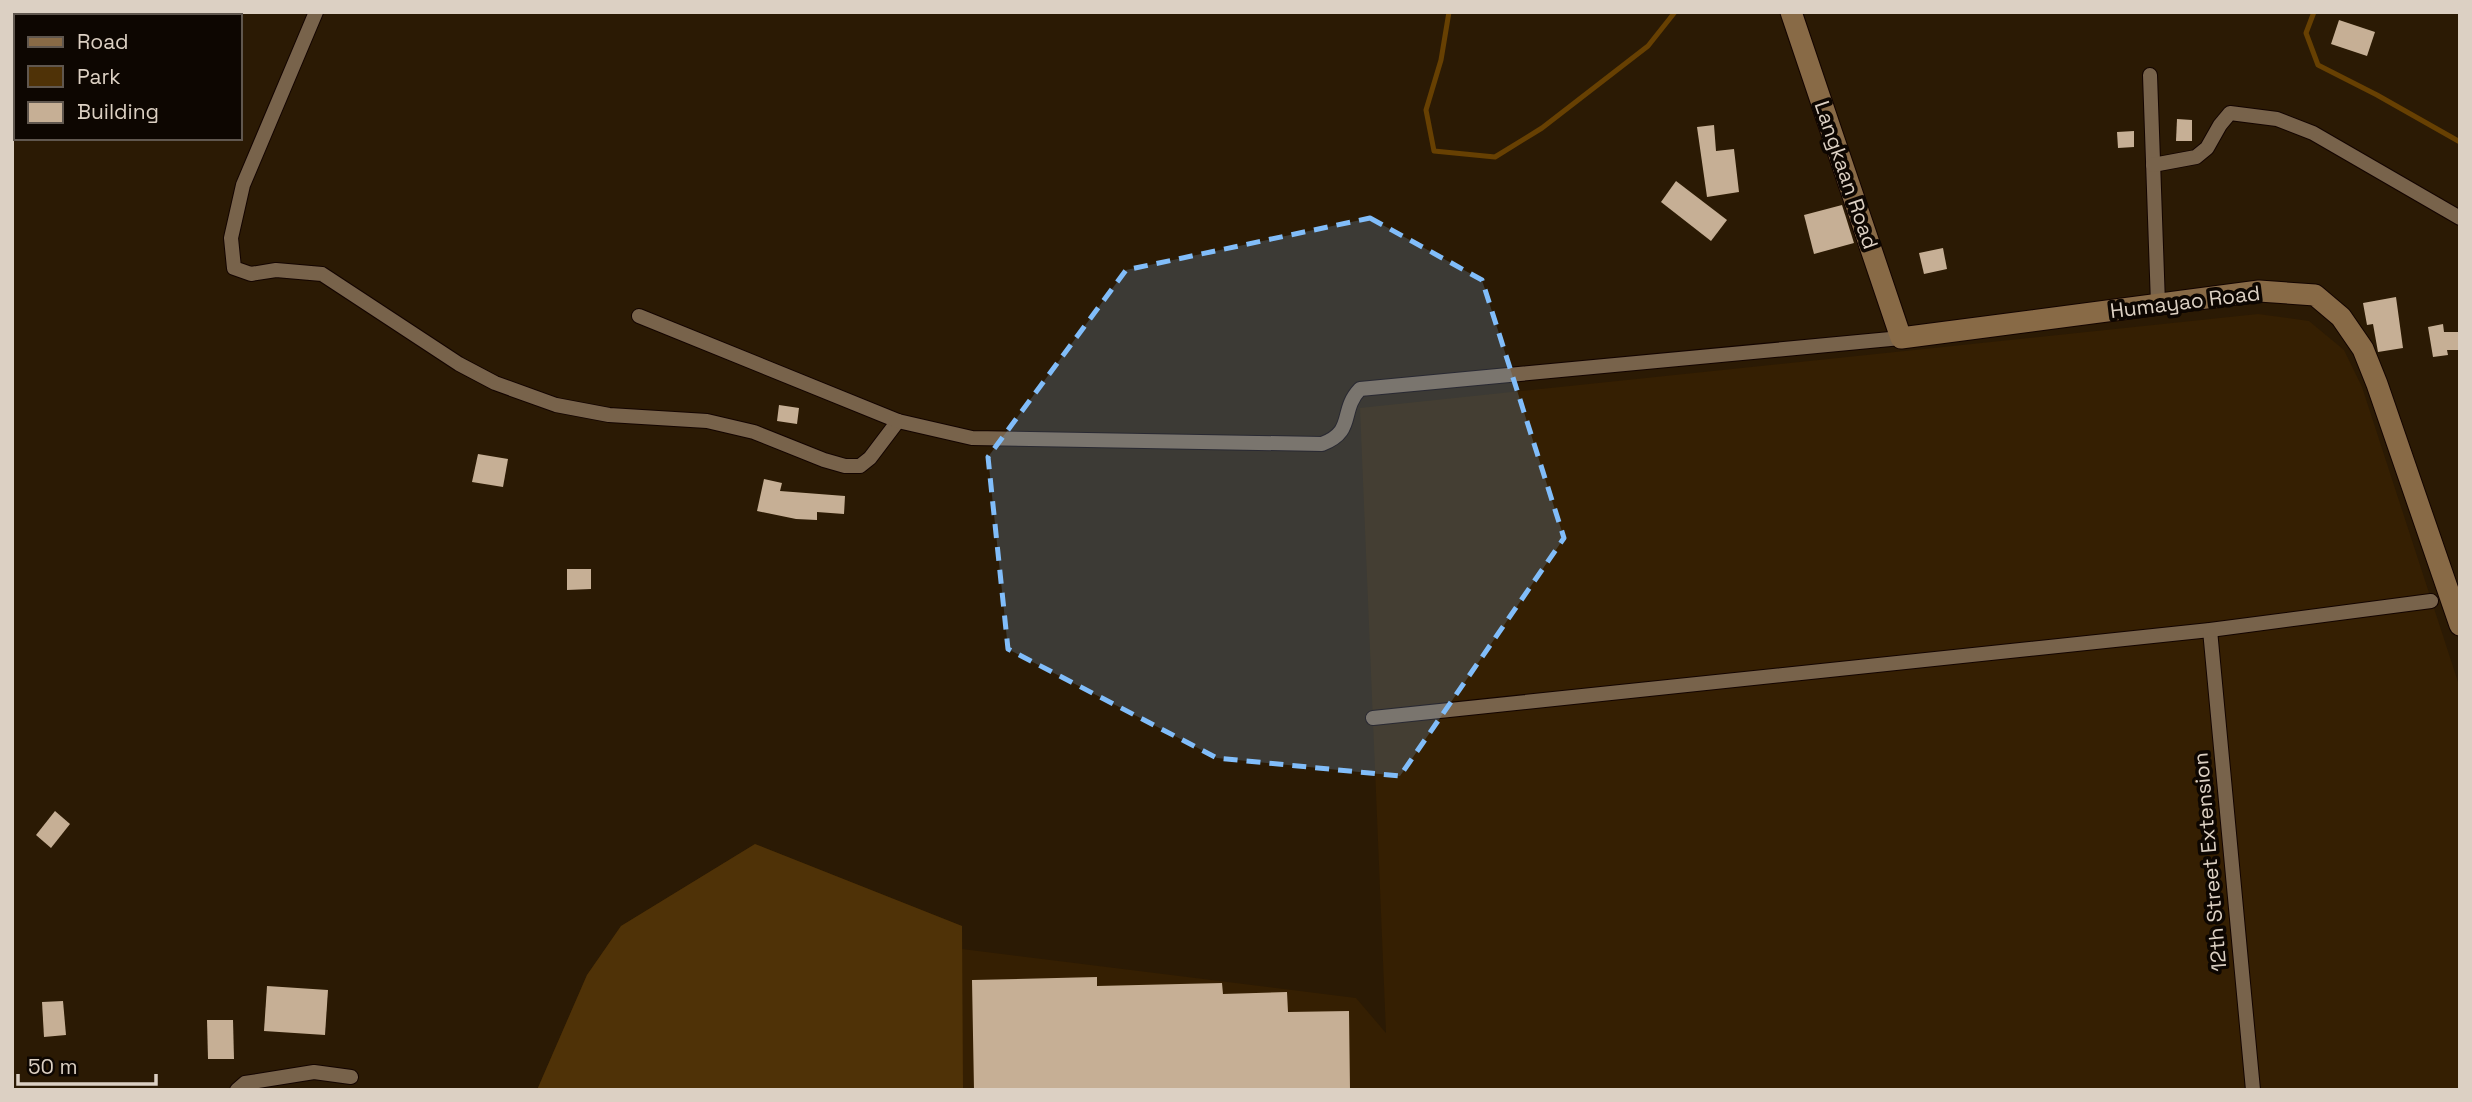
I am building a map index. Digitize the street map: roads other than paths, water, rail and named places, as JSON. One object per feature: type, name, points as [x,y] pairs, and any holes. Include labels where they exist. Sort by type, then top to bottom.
[{"type":"street","points":[[316,12],[243,185],[231,238],[234,268],[251,274],[276,270],[322,274],[459,363],[495,383],[556,405],[609,415],[707,421],[754,432],[845,466],[860,466],[870,458],[898,421]]},
{"type":"street","name":"Langkaan Road","points":[[1791,12],[1901,338]]},
{"type":"street","points":[[2150,75],[2158,304]]},
{"type":"street","points":[[2153,164],[2196,157],[2207,148],[2230,113],[2277,119],[2313,133],[2460,218]]},
{"type":"street","name":"Humayao Road","points":[[1901,338],[2259,292],[2315,295],[2341,317],[2363,349],[2460,625]]},
{"type":"street","points":[[639,316],[898,421],[972,438],[1322,444],[1335,439],[1345,426],[1352,397],[1360,389],[1901,338]]},
{"type":"street","points":[[1373,718],[2210,630],[2431,601]]},
{"type":"street","name":"12th Street Extension","points":[[2210,630],[2253,1090]]},
{"type":"street","points":[[237,1090],[245,1083],[314,1072],[351,1077]]},
{"type":"waterway","points":[[1449,12],[1441,60],[1426,110],[1434,151],[1495,157],[1542,128],[1648,46],[1675,12]]},
{"type":"waterway","points":[[2314,12],[2306,33],[2318,65],[2460,142]]}]
